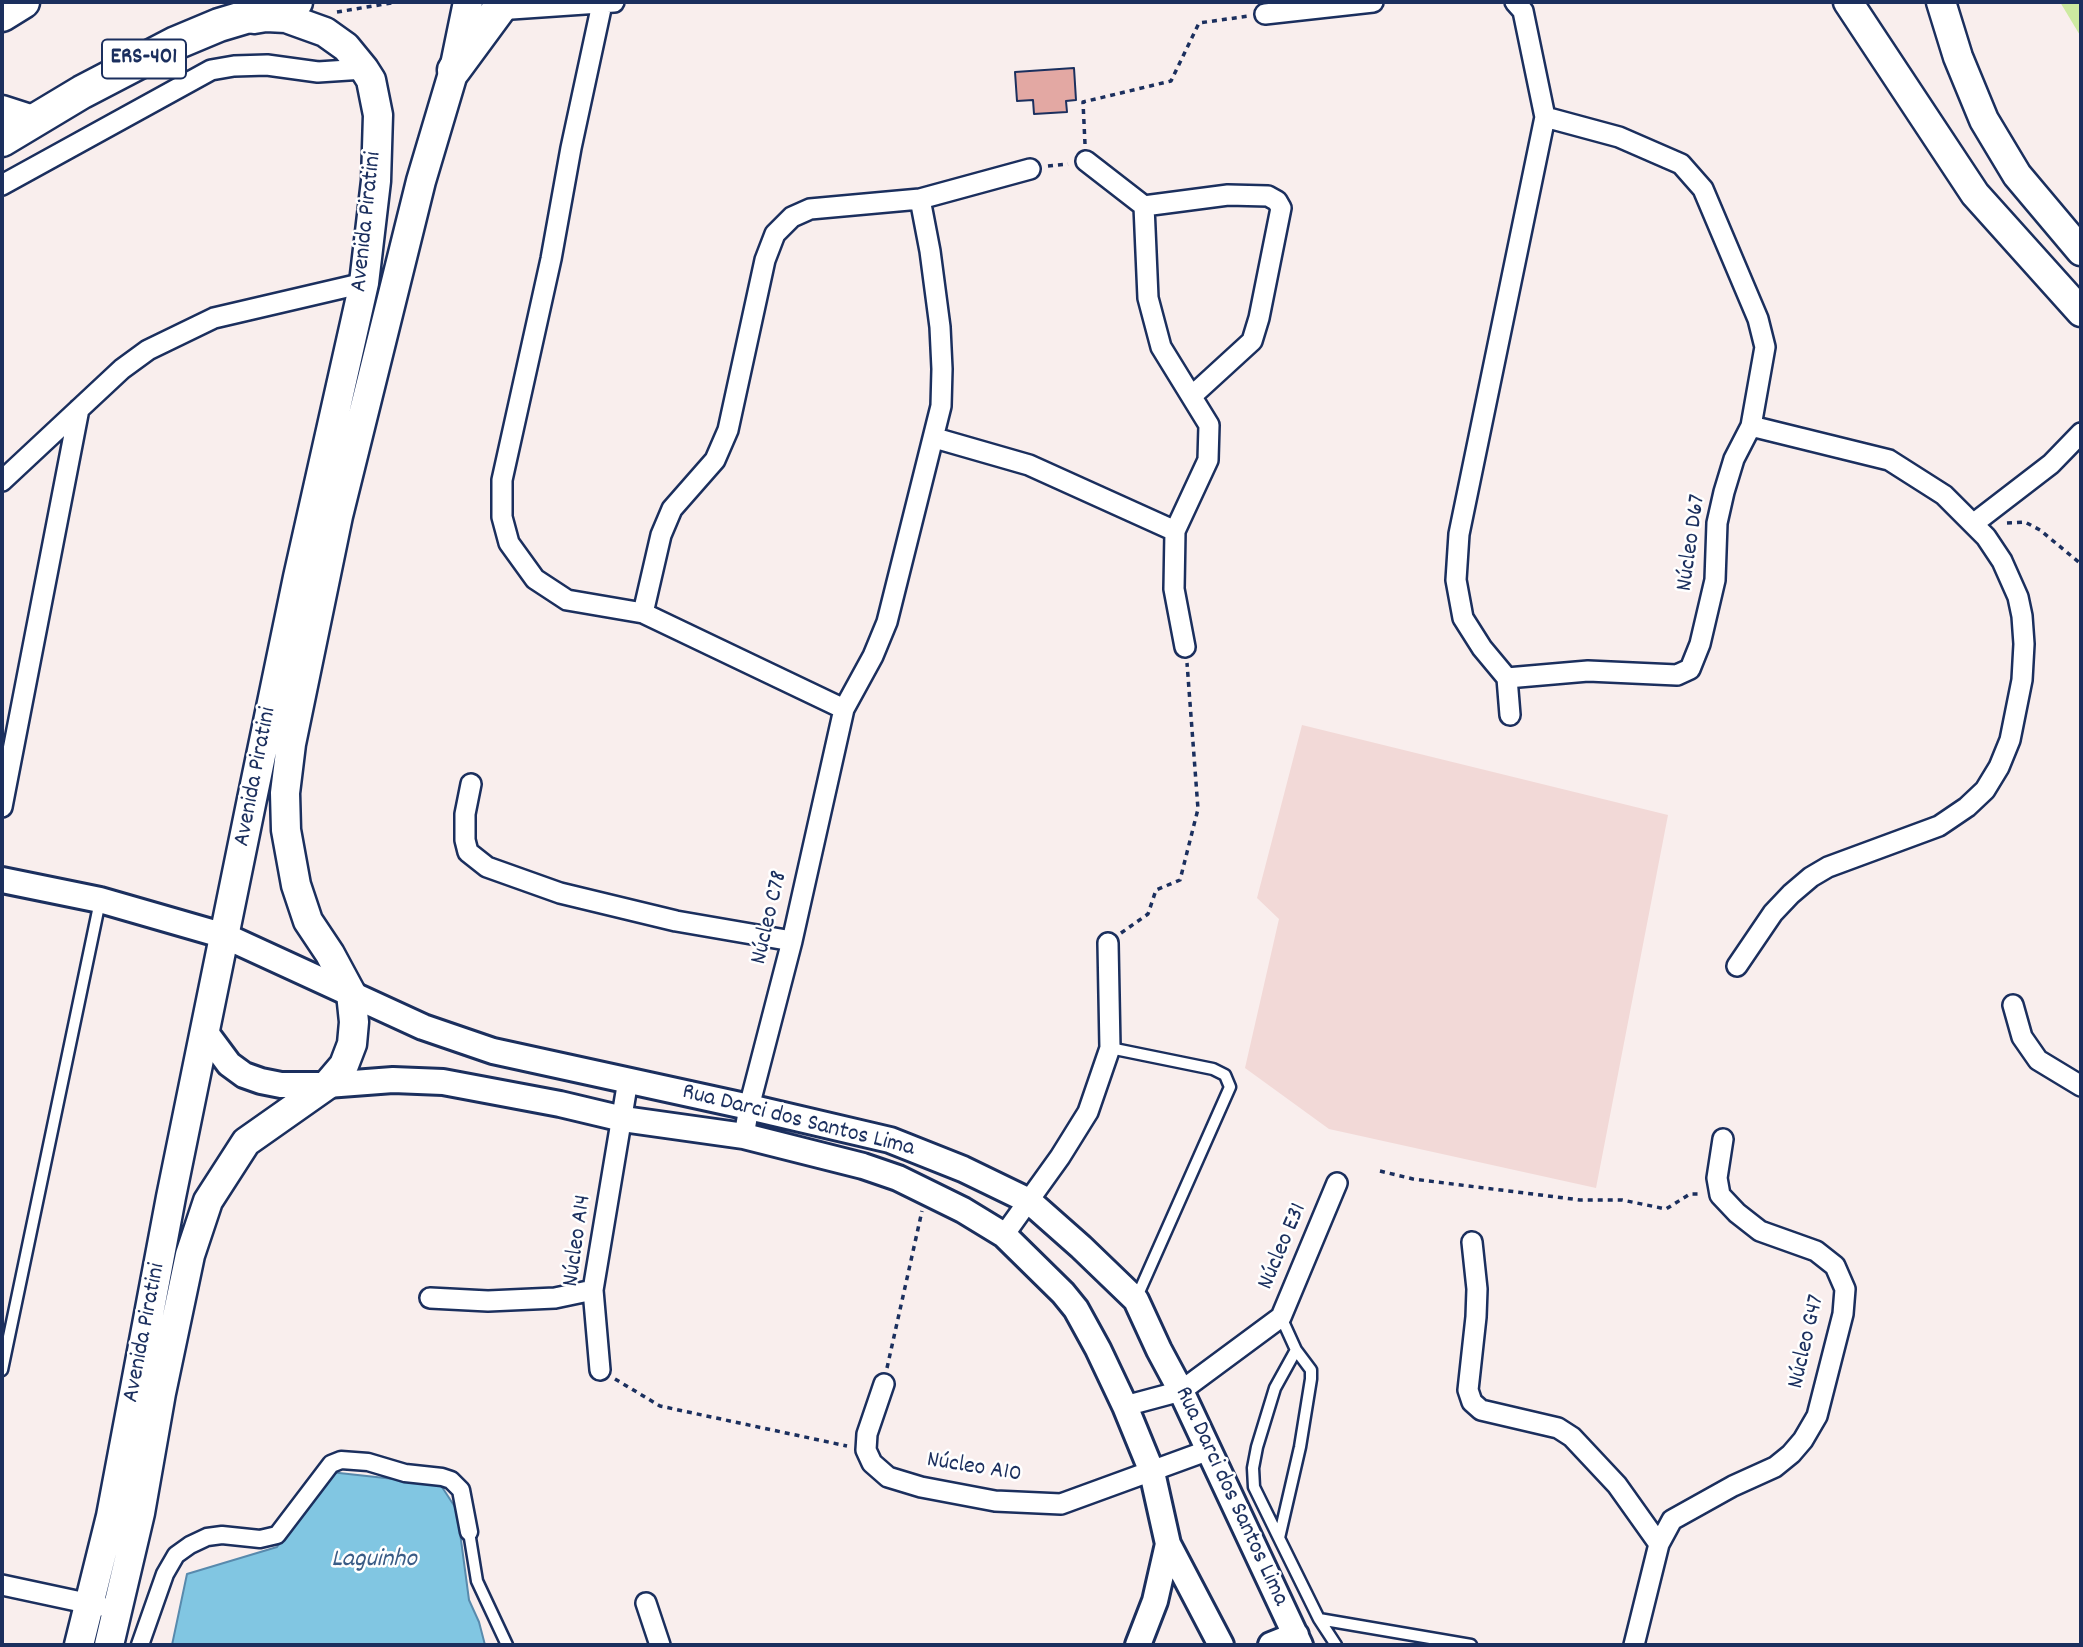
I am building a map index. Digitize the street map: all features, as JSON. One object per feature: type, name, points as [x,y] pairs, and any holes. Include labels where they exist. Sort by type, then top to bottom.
[{"type":"main road","points":[[2,15],[23,2]]},
{"type":"main road","name":"ERS-401","points":[[2,140],[128,67],[176,43],[219,25],[296,2]]},
{"type":"main road","points":[[1849,2],[1975,194],[2081,312]]},
{"type":"main road","points":[[1941,2],[1958,57],[1984,120],[2017,175],[2081,251]]},
{"type":"main road","points":[[454,70],[489,4]]},
{"type":"main road","name":"Avenida Piratini","points":[[79,1645],[111,1516],[171,1197],[295,590],[364,283],[376,181],[378,116],[370,80],[346,47],[325,32],[286,18],[266,16],[219,25]]},
{"type":"main road","name":"Avenida Piratini","points":[[109,1645],[140,1513],[190,1255],[208,1201],[246,1142],[327,1085],[344,1065],[352,1044],[354,1022],[351,993],[308,921],[296,885],[286,830],[285,793],[291,744],[338,516],[421,181],[454,70]]},
{"type":"main road","points":[[2,110],[33,120]]},
{"type":"main road","points":[[376,181],[421,181]]},
{"type":"street","points":[[1265,14],[1373,2]]},
{"type":"street","points":[[1510,715],[1507,678],[1482,648],[1464,618],[1456,580],[1459,534],[1545,117],[1523,11],[1515,2]]},
{"type":"street","points":[[489,4],[608,3],[571,148],[551,259],[502,480],[502,517],[509,543],[535,579],[567,600],[643,613],[844,709]]},
{"type":"street","points":[[2,185],[211,70],[267,65],[318,72],[364,69]]},
{"type":"street","name":"Núcleo D67","points":[[1507,678],[1588,671],[1677,675],[1690,669],[1700,644],[1715,580],[1717,523],[1724,492],[1734,458],[1751,426],[1765,347],[1758,319],[1743,289],[1720,225],[1703,189],[1681,164],[1619,137],[1545,117]]},
{"type":"street","points":[[1086,161],[1143,206],[1228,195],[1268,196],[1282,208],[1252,341],[1193,395]]},
{"type":"street","points":[[643,613],[661,535],[672,509],[715,460],[728,430],[765,260],[775,234],[792,217],[810,209],[919,199],[1030,169]]},
{"type":"street","name":"Núcleo C78","points":[[744,1136],[792,941],[844,709],[873,656],[887,622],[941,406],[943,369],[930,251],[919,199]]},
{"type":"street","points":[[1143,206],[1148,298],[1161,347],[1209,425],[1208,460],[1175,531],[1174,589],[1185,647]]},
{"type":"street","points":[[2,481],[122,369],[148,350],[214,318],[364,283]]},
{"type":"street","points":[[2,807],[79,409]]},
{"type":"street","points":[[1737,966],[1773,913],[1811,877],[1828,867],[1939,826],[1968,807],[1985,790],[1999,767],[2014,722],[2022,680],[2024,644],[2018,597],[2002,561],[1986,537],[1944,495],[1889,460],[1751,426]]},
{"type":"street","points":[[1973,524],[2051,464],[2081,433]]},
{"type":"street","points":[[934,438],[1029,465],[1175,531]]},
{"type":"street","points":[[471,784],[465,814],[465,840],[468,852],[487,867],[560,893],[676,921],[792,941]]},
{"type":"street","name":"Rua Darci dos Santos Lima","points":[[2,880],[100,900],[225,936],[423,1027],[493,1051],[890,1140],[962,1169],[1028,1202],[1082,1247],[1136,1300],[1298,1640]]},
{"type":"street","points":[[1004,1235],[1060,1157],[1087,1112],[1110,1048],[1108,943]]},
{"type":"street","points":[[2013,1005],[2022,1037],[2038,1060],[2081,1086]]},
{"type":"street","name":"Rua Darci dos Santos Lima","points":[[206,1033],[229,1064],[244,1075],[281,1085],[393,1080],[443,1082],[623,1119],[744,1136],[863,1166],[927,1192],[1004,1235],[1076,1308],[1098,1349],[1152,1472],[1168,1544],[1221,1645]]},
{"type":"street","name":"Núcleo A14","points":[[600,1370],[593,1290],[628,1080]]},
{"type":"street","points":[[1720,1195],[1717,1178],[1723,1139]]},
{"type":"street","name":"Núcleo E31","points":[[1125,1406],[1181,1391],[1281,1317],[1337,1183]]},
{"type":"street","name":"Núcleo G47","points":[[1634,1645],[1659,1544],[1672,1520],[1733,1486],[1775,1467],[1803,1440],[1816,1416],[1843,1314],[1845,1289],[1835,1266],[1816,1251],[1760,1231],[1720,1195]]},
{"type":"street","points":[[1472,1242],[1477,1289],[1468,1390],[1472,1402],[1481,1410],[1558,1428],[1572,1437],[1617,1485],[1659,1544]]},
{"type":"street","points":[[430,1298],[488,1301],[555,1298],[593,1290]]},
{"type":"street","points":[[866,1450],[867,1434],[884,1384]]},
{"type":"street","name":"Núcleo A10","points":[[866,1450],[872,1463],[888,1477],[921,1487],[995,1501],[1061,1504],[1209,1450]]},
{"type":"street","points":[[140,1645],[165,1574],[176,1555],[206,1537],[222,1535],[260,1539],[277,1535],[331,1464],[341,1461],[368,1462],[405,1473],[452,1480],[461,1490],[469,1532]]},
{"type":"street","points":[[1138,1645],[1155,1601],[1168,1544]]},
{"type":"street","points":[[2,1585],[118,1610]]},
{"type":"street","points":[[646,1603],[660,1645]]},
{"type":"street","points":[[1271,1645],[1298,1640]]},
{"type":"lane","points":[[2,1370],[100,900]]},
{"type":"lane","points":[[1110,1048],[1213,1069],[1225,1074],[1230,1087],[1136,1300]]},
{"type":"lane","points":[[1279,1538],[1300,1447],[1311,1370],[1296,1350],[1281,1317]]},
{"type":"lane","points":[[1296,1350],[1275,1388],[1256,1447],[1254,1487],[1319,1619],[1336,1645]]},
{"type":"lane","points":[[469,1532],[477,1581],[507,1645]]},
{"type":"lane","points":[[1319,1619],[1471,1645]]},
{"type":"path","points":[[1030,169],[1086,161],[1083,102],[1171,80],[1199,23],[1265,14]]},
{"type":"path","points":[[1973,524],[2025,522],[2040,530],[2081,564]]},
{"type":"path","points":[[1108,943],[1148,914],[1156,890],[1180,880],[1186,857],[1198,809],[1185,647]]},
{"type":"path","points":[[1380,1171],[1413,1179],[1580,1200],[1622,1200],[1667,1209],[1690,1194],[1720,1195]]},
{"type":"path","points":[[884,1384],[927,1192]]},
{"type":"path","points":[[600,1370],[660,1406],[866,1450]]},
{"type":"shaded area","points":[[1302,725],[1668,815],[1596,1188],[1329,1129],[1245,1068],[1279,919],[1257,898]]},
{"type":"green space","points":[[2060,2],[2081,2],[2081,37]]},
{"type":"water","name":"Laguinho","points":[[330,1472],[440,1484],[457,1510],[469,1600],[485,1645],[172,1645],[187,1574],[277,1547]]},
{"type":"building","points":[[1074,68],[1076,100],[1066,101],[1067,112],[1034,114],[1033,100],[1017,101],[1015,72]]}]
